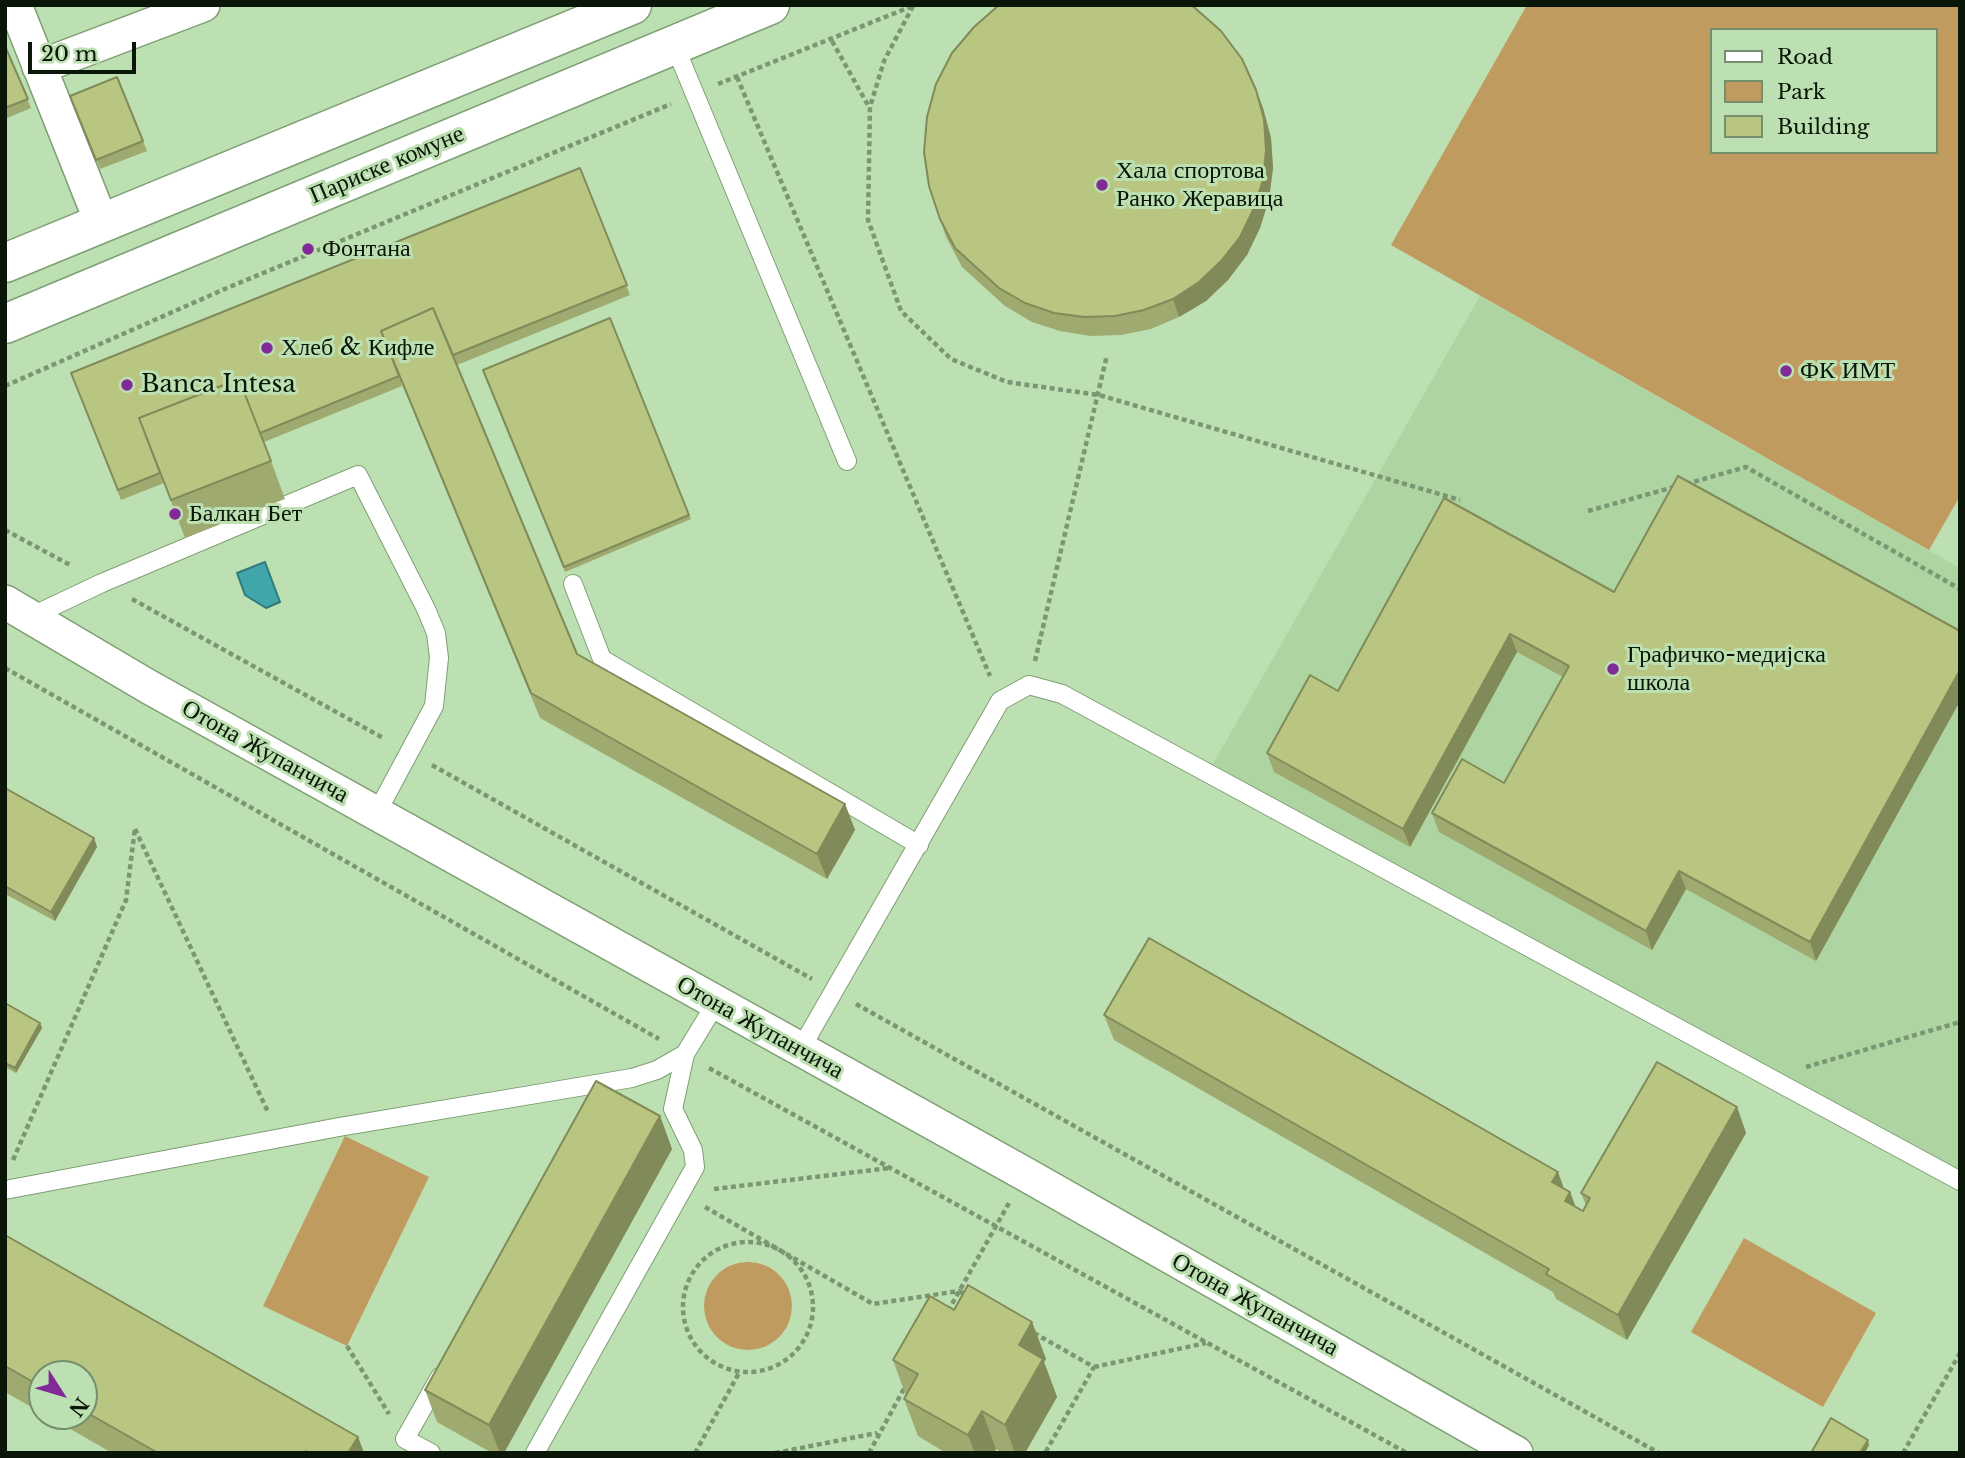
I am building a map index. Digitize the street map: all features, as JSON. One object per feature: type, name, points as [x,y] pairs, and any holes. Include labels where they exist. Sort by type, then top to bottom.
[{"type":"main road","points":[[5,264],[632,5]]},
{"type":"main road","name":"Париске комуне","points":[[5,324],[770,5]]},
{"type":"street","points":[[15,5],[102,224]]},
{"type":"street","points":[[39,68],[203,5]]},
{"type":"street","name":"Отона Жупанчича","points":[[18,610],[376,814],[1026,1174],[1503,1450]]},
{"type":"lane","points":[[674,44],[847,461]]},
{"type":"lane","points":[[18,610],[102,583],[358,475],[426,609],[436,634],[439,657],[434,706],[376,814]]},
{"type":"lane","points":[[573,584],[602,660],[919,845]]},
{"type":"lane","points":[[800,1051],[1000,701],[1029,685],[1062,694],[1960,1181]]},
{"type":"lane","points":[[535,1453],[695,1167],[693,1150],[673,1109],[685,1054],[716,1003]]},
{"type":"lane","points":[[5,1190],[280,1138],[632,1078],[657,1070],[685,1054]]},
{"type":"lane","points":[[593,1105],[607,1081]]},
{"type":"lane","points":[[431,1453],[405,1439],[452,1355]]},
{"type":"path","points":[[5,386],[227,288],[695,93],[832,41],[914,6]]},
{"type":"path","points":[[914,6],[884,61],[870,107],[868,220],[901,311],[951,359],[1007,382],[1099,395],[1460,500]]},
{"type":"path","points":[[832,41],[870,107]]},
{"type":"path","points":[[737,77],[1000,701]]},
{"type":"path","points":[[1029,685],[1107,355]]},
{"type":"path","points":[[1588,511],[1746,467],[1960,589]]},
{"type":"path","points":[[11,1166],[126,900],[135,828],[280,1138]]},
{"type":"path","points":[[1769,1078],[1960,1022]]},
{"type":"path","points":[[681,1194],[891,1168]]},
{"type":"path","points":[[946,1315],[1026,1174]]},
{"type":"path","points":[[681,1194],[873,1304],[959,1291],[970,1297]]},
{"type":"path","points":[[743,1241],[765,1243],[786,1253],[802,1269],[811,1289],[813,1311],[807,1333],[796,1350],[780,1363],[761,1370],[740,1371],[721,1366],[704,1355],[691,1339],[684,1319],[683,1299],[690,1278],[703,1260],[722,1247],[743,1241]]},
{"type":"path","points":[[1026,1329],[1094,1367],[1207,1342]]},
{"type":"path","points":[[347,1346],[405,1439]]},
{"type":"path","points":[[1903,1453],[1960,1353]]},
{"type":"path","points":[[1045,1453],[1094,1367]]},
{"type":"path","points":[[695,1453],[740,1371]]},
{"type":"path","points":[[869,1453],[912,1374]]},
{"type":"path","points":[[775,1453],[878,1433]]},
{"type":"shaded area","name":"Графичко-медијска школа","points":[[1480,296],[1960,568],[1960,1174],[1210,769]]},
{"type":"green space","name":"ФК ИМТ","points":[[1527,5],[1960,5],[1960,496],[1929,550],[1391,245]]},
{"type":"green space","points":[[345,1136],[429,1177],[347,1346],[263,1306]]},
{"type":"green space","points":[[1744,1238],[1876,1313],[1823,1407],[1691,1332]]},
{"type":"green space","points":[[748,1262],[765,1265],[779,1275],[789,1289],[792,1306],[789,1323],[779,1337],[765,1347],[748,1350],[731,1347],[717,1337],[707,1323],[704,1306],[707,1289],[717,1275],[731,1265]]},
{"type":"water","points":[[265,562],[280,602],[266,608],[245,595],[237,573]]},
{"type":"building","name":"Хала спортова Ранко Жеравица","points":[[999,5],[1191,5],[1221,31],[1242,59],[1256,90],[1264,119],[1266,150],[1263,180],[1240,237],[1221,261],[1199,282],[1173,299],[1144,310],[1115,316],[1084,317],[1054,313],[1025,303],[999,288],[955,248],[940,219],[929,186],[924,152],[927,117],[936,84],[952,53],[974,27]]},
{"type":"building","points":[[5,46],[28,99],[5,108]]},
{"type":"building","points":[[117,77],[143,141],[96,160],[70,96]]},
{"type":"building","points":[[580,168],[627,285],[453,355],[433,308],[381,331],[399,376],[260,433],[239,379],[139,418],[160,473],[118,490],[71,373]]},
{"type":"building","points":[[433,308],[577,654],[845,804],[817,854],[531,693],[381,331]]},
{"type":"building","points":[[610,318],[689,515],[564,567],[483,370]]},
{"type":"building","points":[[239,379],[271,461],[171,500],[139,418]]},
{"type":"building","points":[[1678,476],[1960,631],[1960,670],[1810,942],[1679,871],[1646,931],[1432,813],[1462,759],[1504,783],[1569,666],[1510,634],[1403,829],[1267,753],[1310,675],[1338,691],[1444,498],[1614,592]]},
{"type":"building","points":[[5,788],[94,838],[51,912],[5,886]]},
{"type":"building","points":[[1149,938],[1558,1172],[1552,1182],[1570,1192],[1565,1201],[1583,1211],[1590,1198],[1581,1193],[1657,1062],[1737,1107],[1618,1315],[1546,1274],[1549,1269],[1104,1015]]},
{"type":"building","points":[[5,1003],[40,1023],[15,1068],[5,1063]]},
{"type":"building","points":[[596,1081],[660,1116],[489,1425],[425,1390]]},
{"type":"building","points":[[5,1235],[358,1437],[348,1453],[158,1453],[98,1419],[98,1360],[28,1360],[28,1379],[5,1366]]},
{"type":"building","points":[[968,1285],[1032,1322],[1019,1345],[1043,1359],[1005,1425],[982,1411],[968,1435],[904,1399],[918,1374],[893,1360],[930,1296],[954,1310]]},
{"type":"building","points":[[1831,1418],[1868,1440],[1860,1453],[1811,1453]]},
{"type":"place","name":"Хала спортова Ранко Жеравица","points":[[1102,185]]},
{"type":"place","name":"Фонтана","points":[[308,249]]},
{"type":"place","name":"Хлеб & Кифле","points":[[267,348]]},
{"type":"place","name":"ФК ИМТ","points":[[1786,371]]},
{"type":"place","name":"Banca Intesa","points":[[127,385]]},
{"type":"place","name":"Балкан Бет","points":[[175,514]]},
{"type":"place","name":"Графичко-медијска школа","points":[[1613,669]]}]
